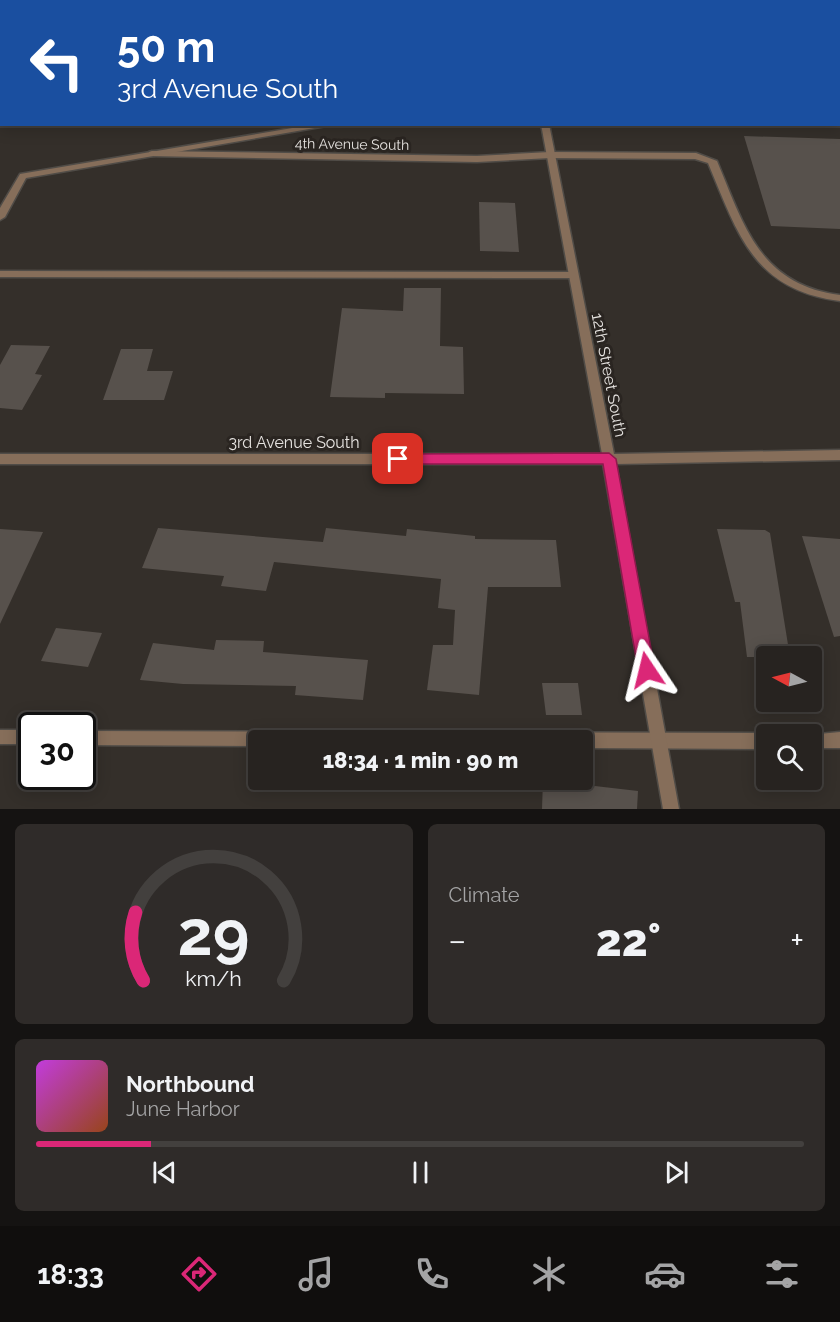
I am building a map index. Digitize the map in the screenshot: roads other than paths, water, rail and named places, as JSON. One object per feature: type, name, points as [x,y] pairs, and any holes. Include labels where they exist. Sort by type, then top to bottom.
[{"type":"street","name":"4th Avenue South","points":[[0,217],[23,176],[322,126]]},
{"type":"street","name":"12th Street South","points":[[545,126],[609,459],[671,809]]},
{"type":"street","name":"4th Avenue South","points":[[152,154],[477,159],[550,155],[671,154],[696,156],[712,162],[731,205],[761,260],[783,280],[817,295],[840,298]]},
{"type":"street","points":[[0,274],[573,275]]},
{"type":"street","name":"3rd Avenue South","points":[[0,459],[609,459],[840,455]]},
{"type":"street","points":[[0,737],[18,737]]},
{"type":"street","points":[[96,738],[756,741]]},
{"type":"street","points":[[822,741],[840,740]]}]
